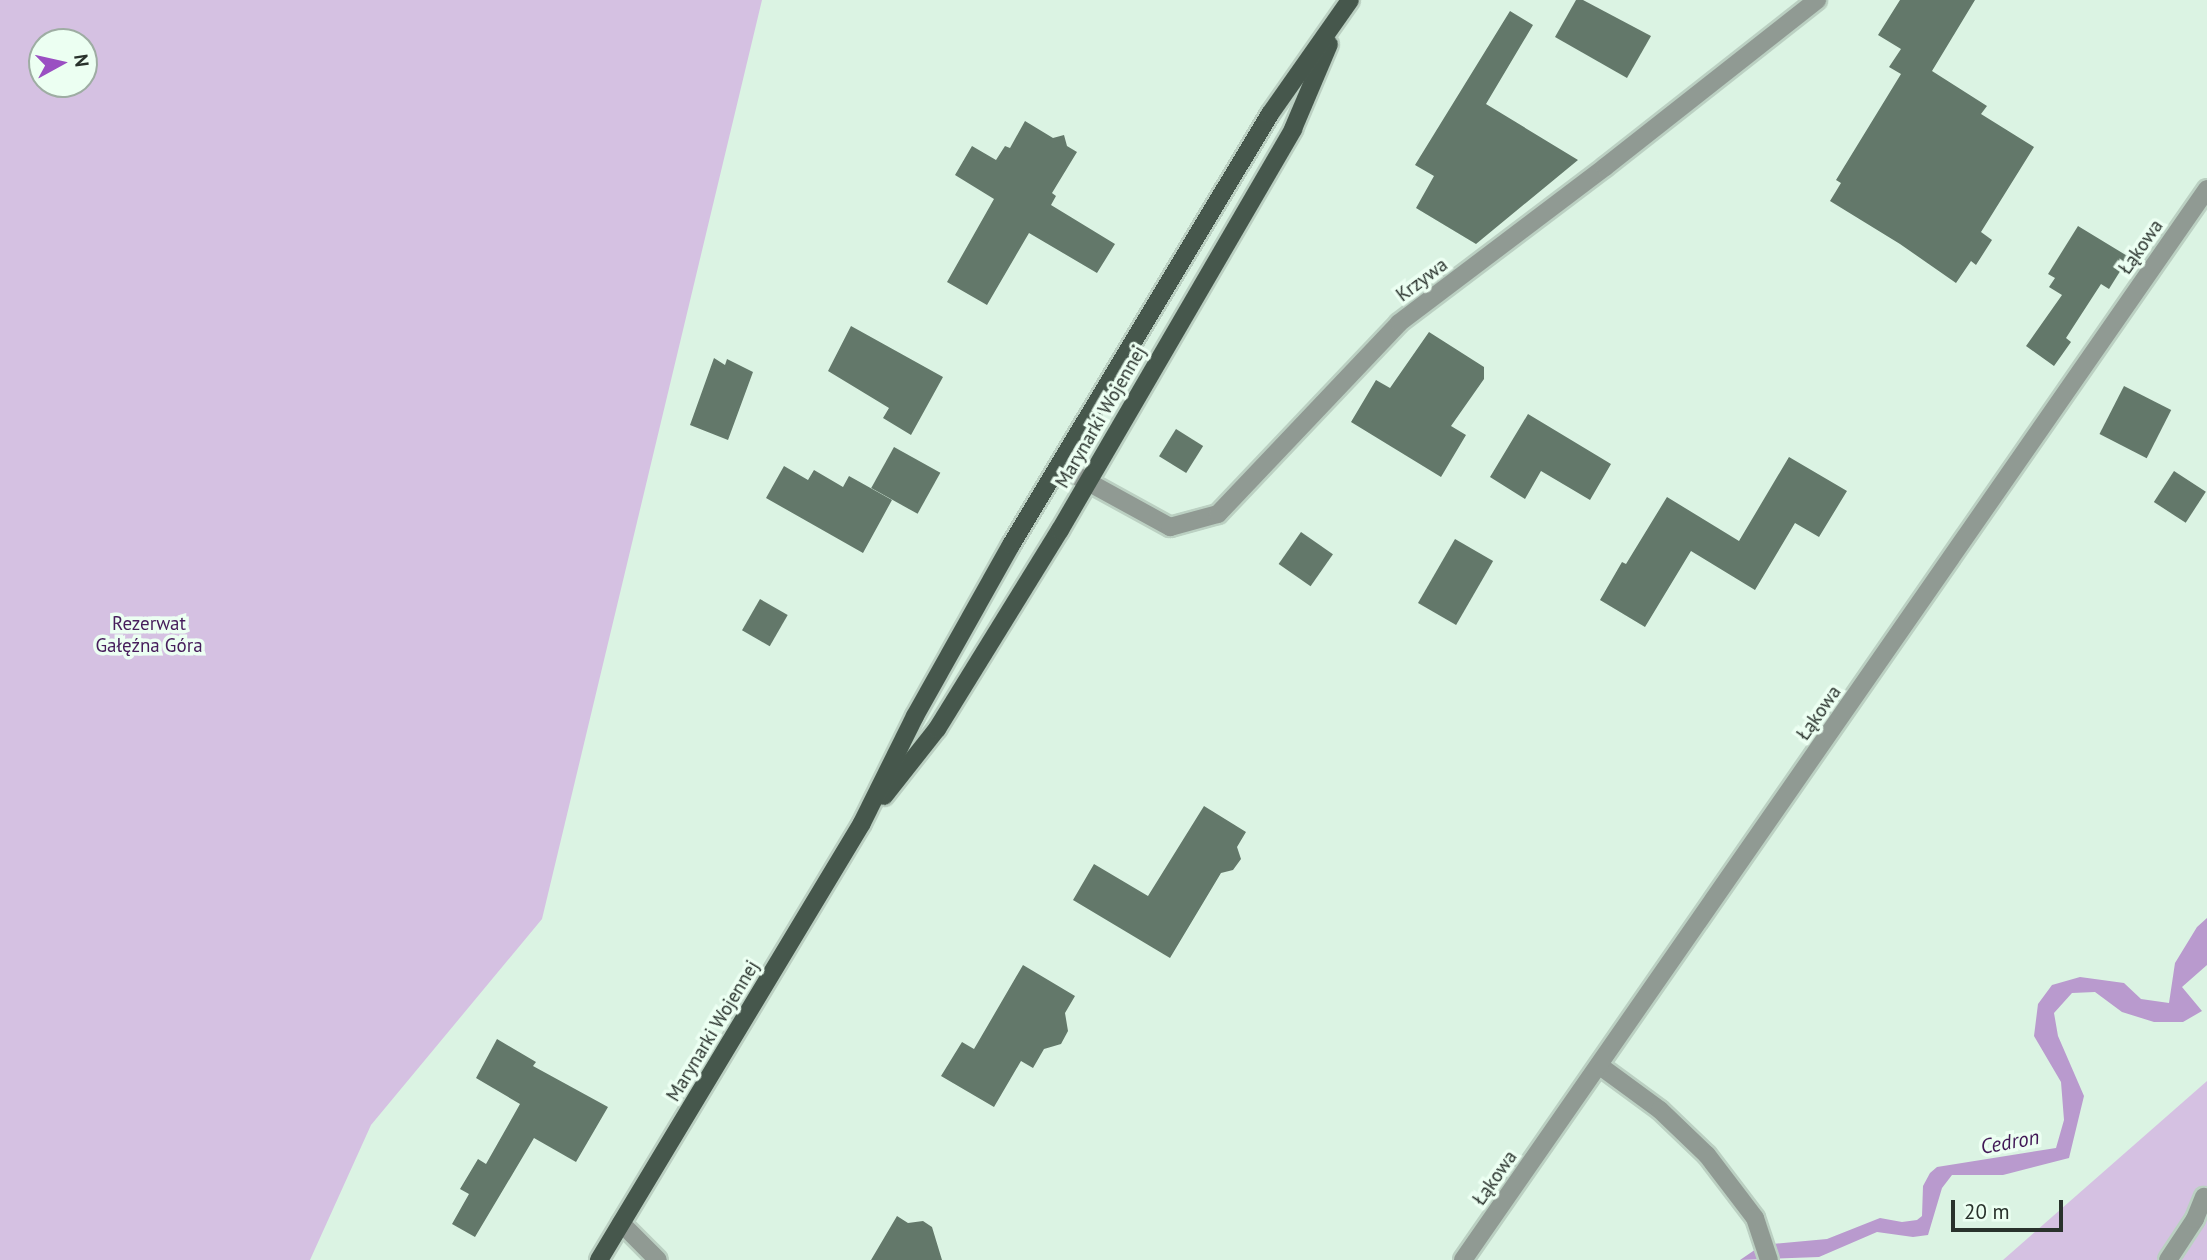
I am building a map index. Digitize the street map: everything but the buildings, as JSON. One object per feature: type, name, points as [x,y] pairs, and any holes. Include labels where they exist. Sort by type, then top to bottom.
[{"type":"main road","name":"Marynarki Wojennej","points":[[862,823],[937,729],[1087,482],[1293,129],[1347,6]]},
{"type":"main road","name":"Marynarki Wojennej","points":[[599,1260],[862,823],[915,716],[1059,466],[1270,114],[1347,6]]},
{"type":"street","name":"Krzywa","points":[[1059,466],[1170,527],[1218,514],[1399,323],[1605,167],[1817,0]]},
{"type":"street","name":"Łąkowa","points":[[1463,1260],[2207,189]]},
{"type":"street","points":[[1600,1066],[1660,1110],[1707,1155],[1755,1218],[1769,1260]]},
{"type":"street","points":[[2168,1260],[2195,1219],[2204,1197]]},
{"type":"street","points":[[621,1223],[658,1260]]},
{"type":"green space","name":"Rezerwat Gałęźna Góra","points":[[0,0],[762,0],[542,919],[371,1125],[310,1260],[0,1260]]},
{"type":"green space","points":[[2207,1081],[2207,1260],[2003,1260]]},
{"type":"shaded area","points":[[2207,918],[2207,965],[2182,987],[2202,1011],[2183,1022],[2154,1022],[2122,1012],[2095,992],[2072,993],[2054,1013],[2058,1036],[2084,1096],[2069,1158],[2003,1175],[1952,1175],[1942,1188],[1928,1235],[1913,1237],[1877,1232],[1819,1257],[1740,1260],[1762,1245],[1827,1239],[1880,1218],[1902,1222],[1917,1220],[1922,1216],[1923,1186],[1937,1167],[2056,1148],[2064,1120],[2061,1082],[2034,1036],[2038,1004],[2052,985],[2080,977],[2124,983],[2141,999],[2169,1003],[2175,963],[2197,927]]},
{"type":"water label","name":"Cedron","points":[[2010,1142]]}]
